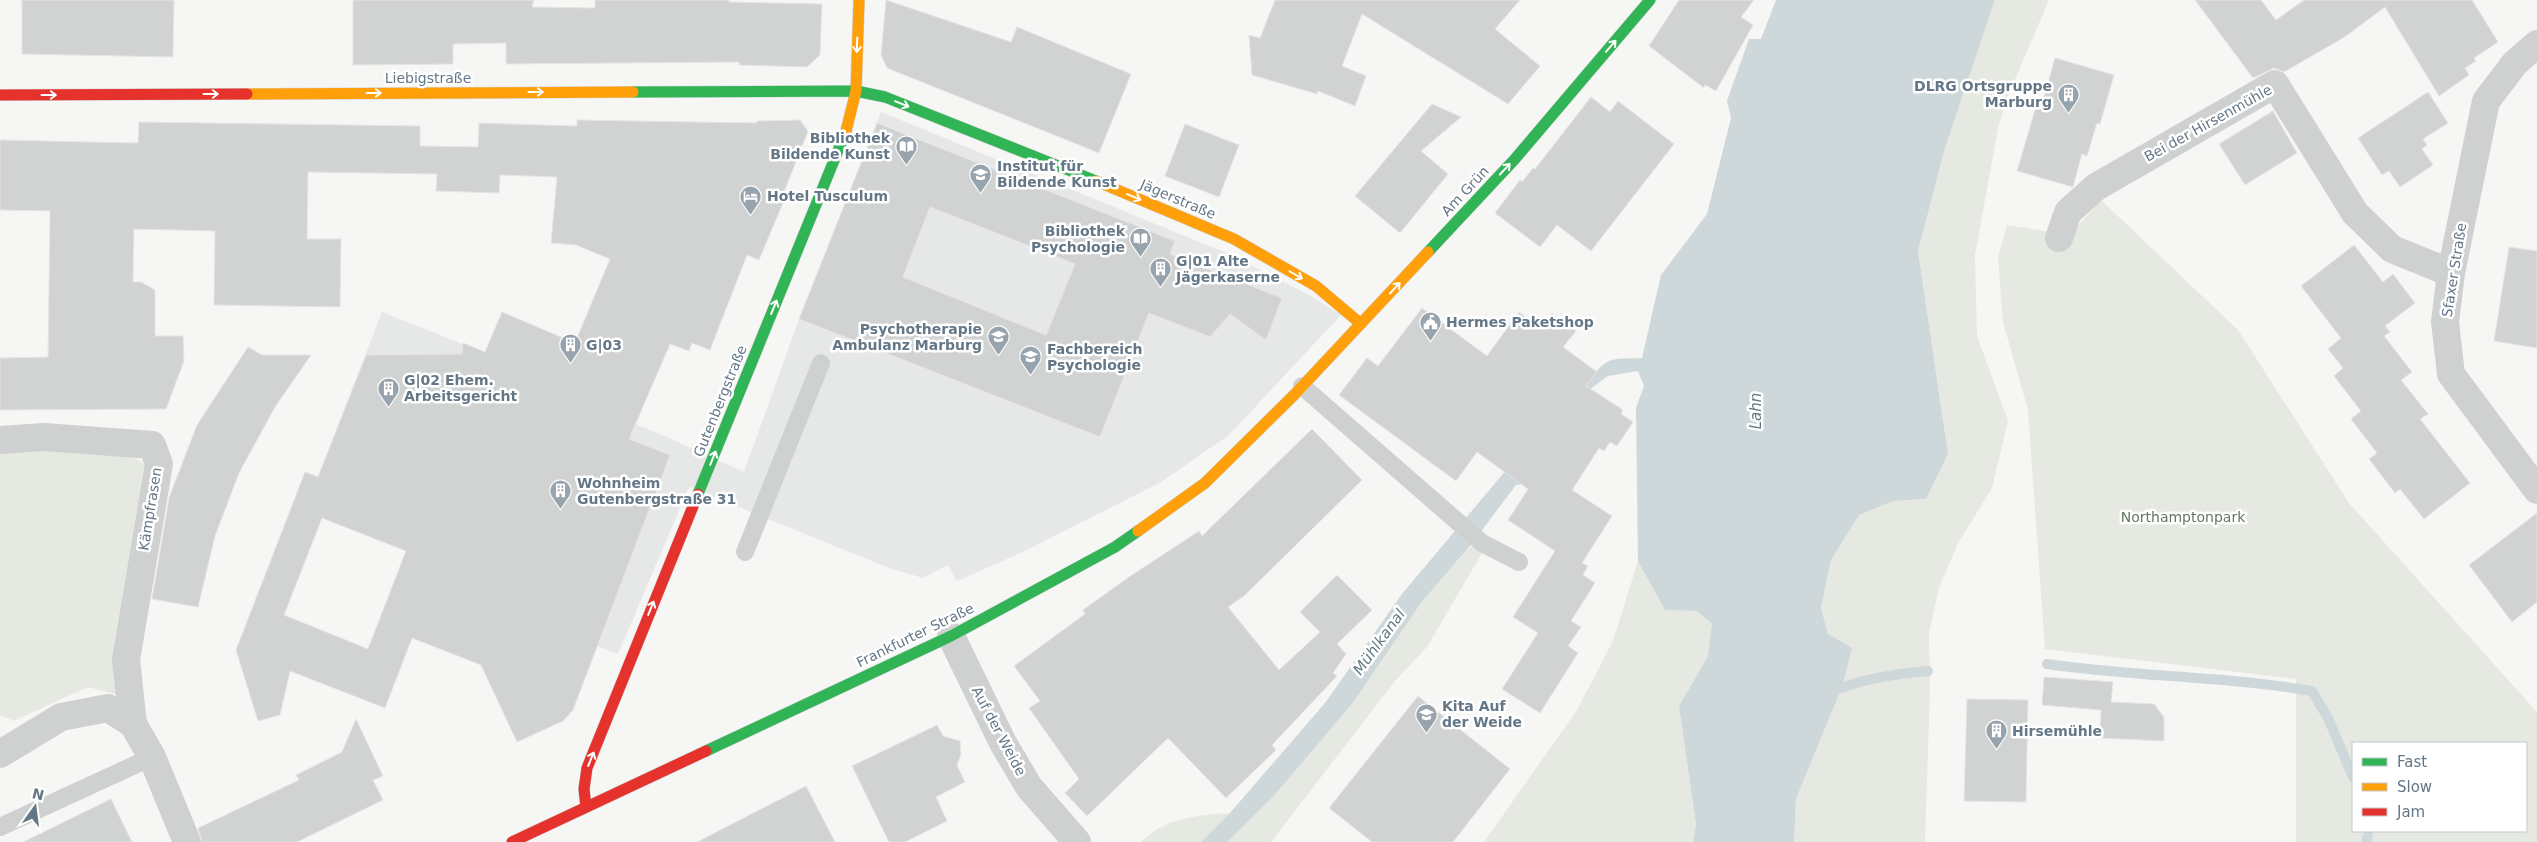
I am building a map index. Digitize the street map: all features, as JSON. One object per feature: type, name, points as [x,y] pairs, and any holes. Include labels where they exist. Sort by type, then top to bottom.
[{"type":"street","name":"Gutenbergstraße","points":[[586,807],[584,789],[587,768],[848,126],[856,91],[859,0]]},
{"type":"street","name":"Am Grün","points":[[1298,391],[1514,160],[1650,0]]},
{"type":"street","name":"Sfaxer Straße","points":[[2537,44],[2515,63],[2486,102],[2451,273],[2445,322],[2451,374],[2537,490]]},
{"type":"street","name":"Bei der Hirsenmühle","points":[[2059,238],[2068,212],[2096,187],[2275,84],[2356,213],[2392,249],[2451,273]]},
{"type":"street","name":"Liebigstraße","points":[[0,95],[856,91]]},
{"type":"street","name":"Jägerstraße","points":[[856,91],[885,97],[1068,169],[1234,239],[1316,286],[1361,324]]},
{"type":"street","name":"Frankfurter Straße","points":[[512,842],[951,636],[1116,547],[1205,483],[1298,391]]},
{"type":"street","name":"Kämpfrasen","points":[[0,440],[44,437],[152,445],[159,464],[126,660],[133,724],[152,757],[187,842]]},
{"type":"street","name":"Auf der Weide","points":[[951,636],[1003,743],[1029,787],[1077,842]]},
{"type":"street","name":"Kämpfrasen","points":[[0,754],[61,717],[108,708],[133,724]]},
{"type":"lane","points":[[745,552],[821,363]]},
{"type":"lane","points":[[1298,391],[1482,543],[1519,562]]},
{"type":"lane","points":[[0,827],[152,757]]},
{"type":"shaded area","name":"Fachbereich Psychologie","points":[[881,112],[1229,254],[1311,296],[1341,315],[1229,435],[1161,482],[1029,549],[957,581],[948,565],[923,578],[889,568],[689,487],[618,654],[471,596],[318,477],[382,312],[475,349],[495,369],[658,433],[744,472],[799,319]]},
{"type":"green space","points":[[1995,0],[2049,0],[2007,98],[1998,128],[1975,255],[1977,336],[2008,421],[1992,488],[1958,543],[1939,588],[1929,633],[1930,689],[1925,842],[1794,842],[1796,799],[1842,687],[1821,608],[1831,560],[1859,515],[1893,501],[1926,499],[1948,454],[1918,251],[1945,148]]},
{"type":"green space","name":"Northamptonpark","points":[[2101,200],[2238,330],[2349,503],[2537,712],[2537,842],[2296,842],[2296,679],[2045,649],[2028,410],[2003,322],[1998,257],[2007,225],[2070,235]]},
{"type":"green space","points":[[37,446],[126,451],[153,471],[122,696],[88,687],[14,721],[0,715],[0,453]]},
{"type":"green space","points":[[1470,547],[1481,549],[1482,553],[1427,647],[1395,681],[1271,842],[1227,842],[1272,798],[1352,704],[1421,603]]},
{"type":"green space","points":[[1638,561],[1665,610],[1697,611],[1712,624],[1708,656],[1679,706],[1696,824],[1693,842],[1484,842],[1577,710],[1613,641]]},
{"type":"green space","points":[[1230,813],[1201,842],[1141,842],[1160,828],[1182,819]]},
{"type":"water","name":"Lahn","points":[[1776,0],[1995,0],[1945,148],[1918,251],[1948,454],[1926,499],[1893,501],[1859,515],[1831,560],[1821,608],[1828,634],[1852,648],[1842,687],[1796,799],[1794,842],[1693,842],[1696,824],[1679,706],[1708,656],[1712,624],[1697,611],[1665,610],[1638,561],[1636,408],[1644,386],[1638,371],[1608,376],[1590,389],[1586,386],[1598,370],[1608,362],[1642,358],[1661,275],[1707,214],[1731,118],[1727,101],[1749,39],[1761,39]]},
{"type":"water","name":"Mühlkanal","points":[[1512,463],[1525,484],[1516,485],[1470,546],[1421,603],[1352,704],[1272,798],[1227,842],[1201,842],[1230,813],[1325,703],[1402,594]]},
{"type":"building","points":[[22,0],[174,0],[173,57],[22,54]]},
{"type":"building","points":[[353,0],[534,0],[532,7],[595,8],[595,0],[729,0],[729,2],[822,4],[820,55],[807,67],[739,65],[739,62],[506,64],[506,43],[453,44],[453,64],[353,65]]},
{"type":"building","points":[[886,0],[1011,42],[1017,27],[1131,74],[1099,153],[887,68],[881,55]]},
{"type":"building","points":[[1275,0],[1520,0],[1495,29],[1540,66],[1508,104],[1362,14],[1342,66],[1366,76],[1355,106],[1318,91],[1317,94],[1252,75],[1249,35],[1260,38]]},
{"type":"building","points":[[1679,0],[1754,0],[1741,17],[1753,25],[1716,91],[1705,85],[1704,88],[1649,46]]},
{"type":"building","points":[[2195,0],[2261,0],[2276,20],[2304,0],[2472,0],[2498,42],[2474,58],[2476,61],[2465,68],[2469,75],[2439,96],[2385,7],[2343,38],[2284,72],[2274,68],[2253,78]]},
{"type":"building","name":"DLRG Ortsgruppe Marburg","points":[[2055,58],[2114,75],[2100,124],[2097,123],[2087,156],[2082,154],[2073,187],[2017,171],[2037,103],[2042,104]]},
{"type":"building","points":[[2428,92],[2448,123],[2423,139],[2427,145],[2422,149],[2433,165],[2400,187],[2389,171],[2382,175],[2358,138]]},
{"type":"building","points":[[1591,97],[1610,112],[1618,101],[1674,144],[1591,251],[1557,225],[1540,247],[1495,213],[1520,180],[1522,182],[1533,168],[1535,169]]},
{"type":"building","points":[[1432,104],[1461,117],[1421,151],[1448,174],[1400,233],[1355,196]]},
{"type":"building","points":[[2273,111],[2297,153],[2245,185],[2219,144]]},
{"type":"building","points":[[577,120],[756,123],[757,121],[800,120],[808,131],[782,197],[785,198],[759,260],[747,255],[710,350],[692,343],[689,351],[670,344],[629,439],[670,455],[573,710],[563,721],[517,742],[481,665],[412,638],[385,708],[290,671],[280,715],[258,721],[236,650],[305,472],[318,477],[366,355],[462,354],[463,343],[485,352],[502,312],[575,343],[610,259],[576,245],[551,243],[557,177],[500,175],[499,193],[436,191],[437,174],[308,172],[307,239],[341,239],[340,307],[214,305],[215,231],[134,229],[133,282],[141,282],[155,290],[155,336],[183,336],[184,361],[166,409],[0,410],[0,358],[48,357],[50,211],[0,210],[0,140],[138,143],[139,122],[420,126],[420,146],[478,147],[479,123],[577,126]],"holes":[[[322,518],[406,551],[368,649],[284,615]]]},
{"type":"building","name":"G|01 Alte Jägerkaserne","points":[[877,123],[1175,241],[1170,254],[1282,298],[1266,340],[1230,314],[1210,337],[1149,313],[1100,437],[799,319]],"holes":[[[930,207],[1075,264],[1046,335],[903,277]]]},
{"type":"building","points":[[1185,124],[1239,145],[1219,197],[1165,176]]},
{"type":"building","points":[[2354,245],[2383,282],[2393,274],[2415,303],[2385,326],[2390,332],[2384,336],[2412,372],[2401,380],[2428,414],[2420,419],[2470,483],[2424,519],[2400,489],[2395,493],[2369,459],[2377,453],[2351,419],[2361,411],[2334,376],[2343,368],[2328,349],[2341,338],[2301,286]]},
{"type":"building","points":[[2509,247],[2537,251],[2537,348],[2494,341]]},
{"type":"building","points":[[1422,308],[1487,356],[1519,312],[1540,328],[1552,313],[1576,331],[1563,347],[1597,372],[1586,386],[1623,410],[1621,414],[1633,422],[1617,446],[1610,442],[1604,451],[1599,448],[1572,490],[1612,516],[1582,563],[1588,566],[1583,575],[1595,583],[1571,621],[1581,627],[1568,646],[1578,653],[1540,713],[1502,689],[1538,633],[1513,617],[1555,551],[1508,520],[1528,489],[1477,452],[1456,481],[1339,395],[1367,358],[1378,366]]},
{"type":"building","points":[[248,347],[262,355],[311,355],[275,407],[239,473],[215,536],[198,607],[152,599],[169,498],[197,425]]},
{"type":"building","points":[[1312,429],[1362,480],[1244,596],[1228,607],[1279,670],[1320,632],[1300,612],[1337,575],[1372,610],[1337,644],[1346,654],[1333,673],[1337,676],[1272,745],[1276,750],[1226,798],[1168,738],[1087,816],[1065,793],[1079,779],[1029,708],[1040,701],[1014,666],[1085,614],[1083,610],[1129,577],[1199,531],[1202,536]]},
{"type":"building","points":[[2537,513],[2537,602],[2512,622],[2469,565]]},
{"type":"building","points":[[2044,677],[2113,682],[2111,702],[2154,704],[2164,717],[2164,741],[2100,738],[2101,710],[2042,705]]},
{"type":"building","name":"Kita Auf der Weide","points":[[1418,696],[1510,769],[1453,842],[1372,842],[1329,808]]},
{"type":"building","name":"Hirsemühle","points":[[1967,699],[2028,700],[2026,802],[1964,801]]},
{"type":"building","points":[[356,719],[383,776],[373,780],[383,800],[297,842],[202,842],[198,828],[299,780],[296,775],[342,752]]},
{"type":"building","points":[[937,725],[943,736],[960,741],[961,754],[957,765],[965,782],[936,797],[947,821],[905,842],[889,842],[852,766]]},
{"type":"building","points":[[806,786],[835,842],[697,842]]},
{"type":"building","points":[[111,799],[132,842],[23,842]]},
{"type":"waterway","points":[[2047,664],[2113,672],[2246,682],[2312,691],[2328,718],[2352,775]]},
{"type":"waterway","points":[[1829,693],[1877,678],[1928,671]]},
{"type":"waterway","points":[[2366,842],[2368,835]]},
{"type":"traffic: fast","points":[[1428,252],[1514,160],[1650,0]]},
{"type":"traffic: fast","points":[[633,92],[856,91],[885,97],[1096,181]]},
{"type":"traffic: fast","points":[[698,494],[846,131]]},
{"type":"traffic: fast","points":[[706,751],[951,636],[1115,547],[1138,531]]},
{"type":"traffic: slow","points":[[846,131],[856,91],[859,0]]},
{"type":"traffic: slow","points":[[247,94],[633,92]]},
{"type":"traffic: slow","points":[[1096,181],[1234,239],[1316,286],[1361,324]]},
{"type":"traffic: slow","points":[[1138,531],[1205,483],[1294,395],[1428,252]]},
{"type":"traffic: jam","points":[[0,95],[247,94]]},
{"type":"traffic: jam","points":[[586,807],[584,789],[587,768],[698,494]]},
{"type":"traffic: jam","points":[[512,842],[706,751]]},
{"type":"place","name":"DLRG Ortsgruppe Marburg","points":[[2068,113]]},
{"type":"place","name":"Bibliothek Bildende Kunst","points":[[906,165]]},
{"type":"place","name":"Institut für Bildende Kunst","points":[[981,193]]},
{"type":"place","name":"Hotel Tusculum","points":[[751,215]]},
{"type":"place","name":"Bibliothek Psychologie","points":[[1141,258]]},
{"type":"place","name":"G|01 Alte Jägerkaserne","points":[[1160,288]]},
{"type":"place","name":"Hermes Paketshop","points":[[1430,341]]},
{"type":"place","name":"Psychotherapie Ambulanz Marburg","points":[[998,356]]},
{"type":"place","name":"G|03","points":[[570,364]]},
{"type":"place","name":"Fachbereich Psychologie","points":[[1031,376]]},
{"type":"place","name":"G|02 Ehem. Arbeitsgericht","points":[[388,407]]},
{"type":"place","name":"Wohnheim Gutenbergstraße 31","points":[[561,510]]},
{"type":"place","name":"Kita Auf der Weide","points":[[1426,733]]},
{"type":"place","name":"Hirsemühle","points":[[1996,750]]}]
